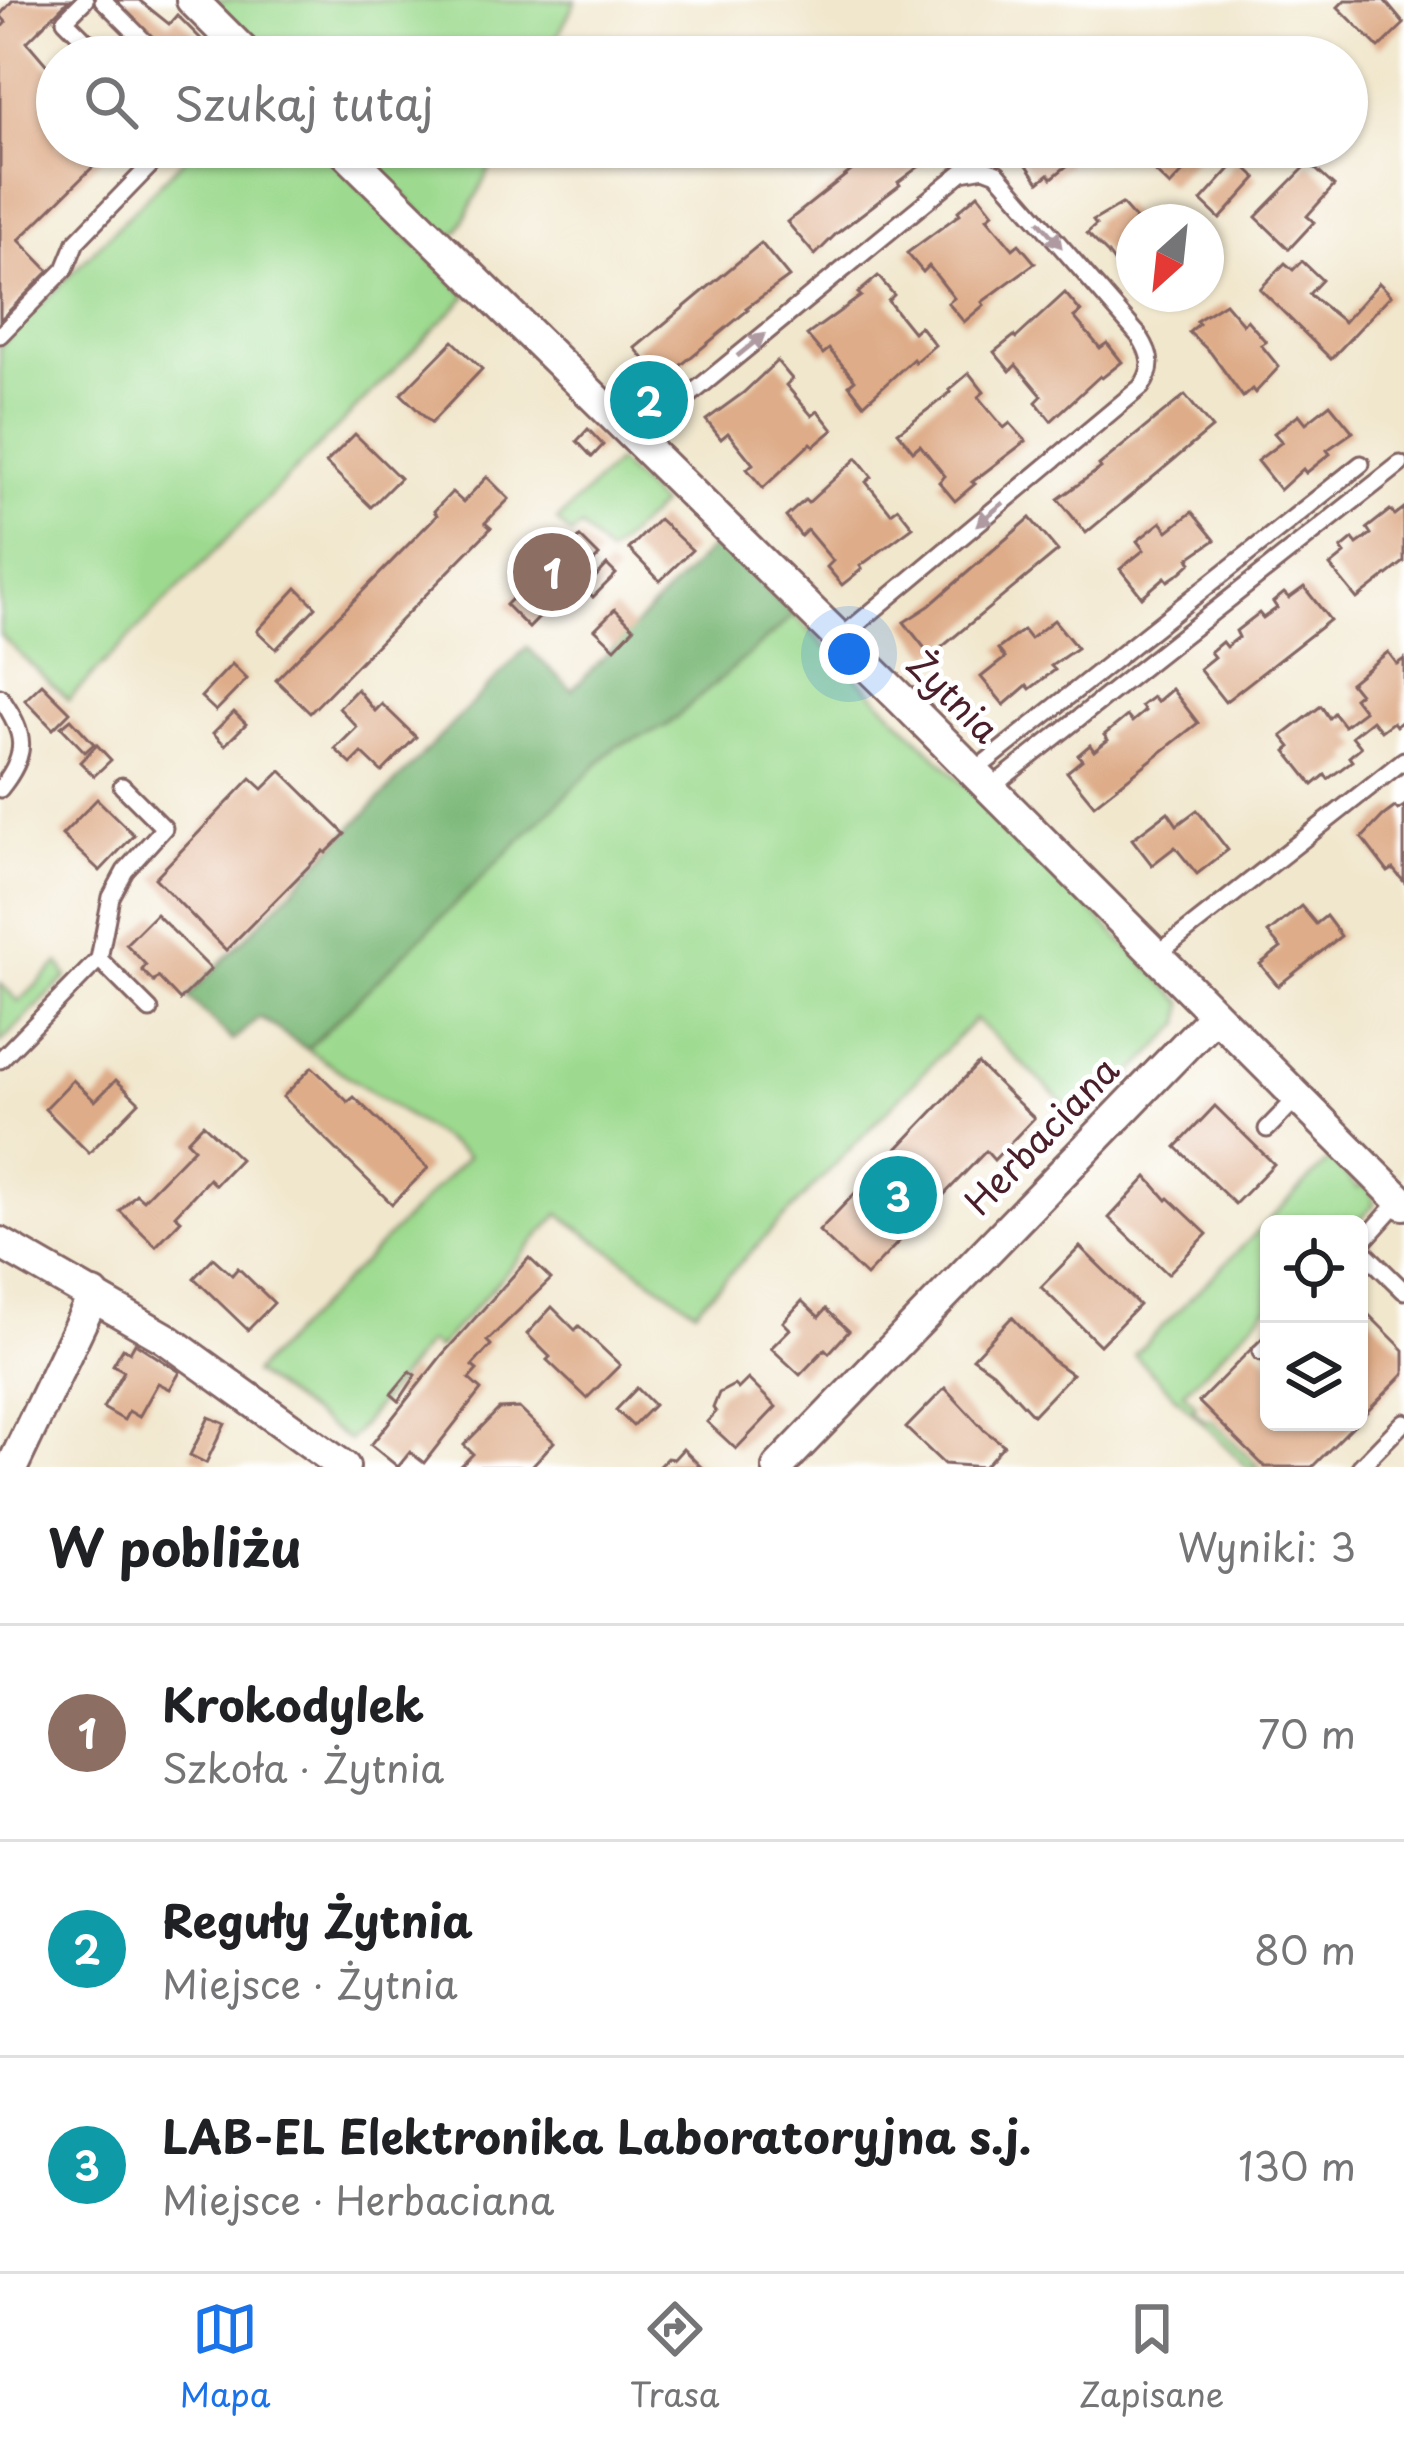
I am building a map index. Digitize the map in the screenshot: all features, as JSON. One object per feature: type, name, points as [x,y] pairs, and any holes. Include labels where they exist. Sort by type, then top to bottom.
[{"type":"street","points":[[192,0],[228,36]]},
{"type":"street","name":"Żytnia","points":[[361,168],[1402,1202]]},
{"type":"street","name":"Herbaciana","points":[[778,1467],[1214,1016]]},
{"type":"street","points":[[0,1243],[165,1338],[344,1467]]},
{"type":"street","points":[[12,1467],[94,1295]]},
{"type":"lane","points":[[81,36],[65,20],[85,0]]},
{"type":"lane","points":[[103,0],[139,36]]},
{"type":"lane","points":[[0,334],[65,269],[76,242],[148,168]]},
{"type":"lane","points":[[635,440],[962,172],[984,168],[997,173],[1140,337],[1151,363],[1149,376],[839,639]]},
{"type":"lane","points":[[981,780],[1361,464]]},
{"type":"lane","points":[[981,780],[1400,464]]},
{"type":"lane","points":[[0,697],[16,720],[22,747],[21,759],[0,789]]},
{"type":"lane","points":[[1155,956],[1404,760]]},
{"type":"lane","points":[[0,1060],[99,959],[111,897],[125,872],[164,828],[122,786]]},
{"type":"lane","points":[[99,959],[150,1010]]},
{"type":"lane","points":[[1267,1129],[1297,1098]]},
{"type":"lane","points":[[1368,1237],[1402,1202]]},
{"type":"lane","points":[[1368,1255],[1404,1291]]},
{"type":"lane","points":[[1360,1467],[1404,1422]]},
{"type":"green space","points":[[211,0],[576,0],[558,36],[246,36]]},
{"type":"green space","points":[[175,168],[340,168],[467,296],[68,700],[0,635],[0,346]]},
{"type":"green space","points":[[377,168],[490,168],[458,232],[444,236]]},
{"type":"green space","points":[[617,462],[660,505],[608,555],[581,527],[571,535],[557,521]]},
{"type":"green space","points":[[716,543],[794,615],[666,726],[615,747],[307,1049],[259,1017],[233,1041],[188,997],[527,647],[572,690]]},
{"type":"green space","points":[[794,615],[1184,1003],[1182,1023],[1084,1122],[975,1019],[695,1310],[559,1214],[437,1349],[428,1342],[349,1441],[253,1373],[468,1156],[307,1049],[615,747],[666,726]]},
{"type":"green space","points":[[59,963],[67,977],[0,1043],[0,983],[19,1002]]},
{"type":"green space","points":[[1330,1159],[1358,1188],[1363,1184],[1372,1193],[1374,1204],[1364,1215],[1274,1215]]},
{"type":"green space","points":[[1260,1229],[1260,1315],[1184,1392],[1196,1405],[1193,1409],[1206,1421],[1210,1419],[1259,1467],[1247,1467],[1134,1355]]},
{"type":"building","points":[[13,0],[69,0],[27,42],[36,52],[36,168],[92,168],[19,240],[49,271],[0,320],[0,29],[6,22],[0,15]]},
{"type":"building","points":[[113,0],[139,0],[169,24],[177,15],[198,36],[150,36]]},
{"type":"building","points":[[1345,0],[1384,0],[1404,24],[1379,48],[1338,7]]},
{"type":"building","points":[[855,168],[917,168],[815,255],[787,222]]},
{"type":"building","points":[[1029,168],[1064,168],[1052,178],[1049,174],[1039,182]]},
{"type":"building","points":[[1151,168],[1187,168],[1170,186]]},
{"type":"building","points":[[1231,168],[1246,168],[1257,178],[1224,215],[1224,204],[1201,201]]},
{"type":"building","points":[[1304,168],[1314,168],[1334,186],[1307,216],[1314,222],[1289,249],[1256,217]]},
{"type":"building","points":[[978,194],[993,213],[987,218],[1013,249],[1019,244],[1035,263],[982,302],[964,322],[948,303],[954,298],[929,266],[923,272],[907,253],[960,214]]},
{"type":"building","points":[[1116,208],[1116,265],[1087,233],[1096,225],[1093,221]]},
{"type":"building","points":[[761,243],[789,277],[662,381],[635,348]]},
{"type":"building","points":[[1302,261],[1322,280],[1309,294],[1344,322],[1379,283],[1391,295],[1331,359],[1260,289],[1285,263],[1293,270]]},
{"type":"building","points":[[878,276],[894,295],[888,301],[913,332],[920,326],[935,345],[864,404],[849,385],[855,380],[829,349],[823,354],[807,335],[861,296],[858,293]]},
{"type":"building","points":[[1065,293],[1081,312],[1074,317],[1100,348],[1107,343],[1122,362],[1051,421],[1036,402],[1042,396],[1016,365],[1010,371],[994,352]]},
{"type":"building","points":[[1224,304],[1243,324],[1247,320],[1279,367],[1255,393],[1252,389],[1243,397],[1189,332],[1210,312],[1224,312]]},
{"type":"building","points":[[453,341],[482,369],[431,423],[401,394]]},
{"type":"building","points":[[777,361],[792,379],[786,385],[812,416],[818,411],[833,430],[814,446],[811,443],[763,488],[747,469],[753,464],[728,433],[721,439],[706,420]]},
{"type":"building","points":[[969,373],[984,392],[978,397],[1004,428],[1010,423],[1026,441],[955,501],[939,482],[945,476],[920,445],[913,451],[898,432]]},
{"type":"building","points":[[1185,395],[1212,428],[1086,533],[1058,499]]},
{"type":"building","points":[[1330,404],[1353,432],[1280,490],[1257,461],[1282,442],[1274,433],[1299,414],[1306,423]]},
{"type":"building","points":[[588,429],[603,445],[592,457],[577,441]]},
{"type":"building","points":[[355,434],[400,478],[371,507],[326,463]]},
{"type":"building","points":[[857,458],[872,477],[866,482],[891,513],[898,508],[913,527],[842,585],[827,567],[833,561],[807,530],[801,536],[786,517]]},
{"type":"building","points":[[487,477],[509,499],[485,523],[491,528],[310,713],[276,680],[437,515],[434,511],[452,492],[463,502]]},
{"type":"building","points":[[1404,508],[1404,562],[1357,599],[1330,566],[1345,554],[1341,549],[1353,539],[1357,544],[1371,534],[1367,528],[1390,510],[1395,515]]},
{"type":"building","points":[[1192,512],[1215,540],[1189,558],[1192,562],[1181,572],[1168,581],[1165,577],[1142,597],[1120,569],[1144,550],[1137,541],[1161,522],[1168,531]]},
{"type":"building","points":[[1030,518],[1058,551],[931,656],[904,622]]},
{"type":"building","points":[[659,519],[692,550],[660,581],[629,549]]},
{"type":"building","points":[[580,537],[599,556],[529,628],[506,605],[531,580],[524,574],[538,559],[549,570]]},
{"type":"building","points":[[607,565],[616,574],[593,597],[585,588]]},
{"type":"building","points":[[1304,587],[1330,620],[1225,702],[1199,669],[1214,657],[1210,652],[1239,637],[1236,631],[1259,613],[1263,618],[1277,608],[1273,602],[1284,593],[1289,598]]},
{"type":"building","points":[[297,588],[316,607],[276,649],[257,631]]},
{"type":"building","points":[[615,609],[634,628],[615,648],[595,629]]},
{"type":"building","points":[[1054,620],[1077,648],[1051,666],[1055,670],[1004,705],[981,677],[1005,658],[998,649],[1023,630],[1030,639]]},
{"type":"building","points":[[1388,652],[1397,664],[1404,659],[1404,720],[1381,731],[1372,720],[1352,736],[1361,747],[1349,757],[1352,761],[1313,785],[1286,751],[1291,747],[1282,736],[1321,706],[1329,718],[1334,713],[1344,726],[1364,711],[1350,683]]},
{"type":"building","points":[[232,664],[247,679],[216,711],[201,697]]},
{"type":"building","points":[[42,684],[70,712],[53,729],[25,700]]},
{"type":"building","points":[[357,689],[375,711],[382,704],[416,737],[382,772],[362,753],[351,764],[335,749],[357,727],[339,708]]},
{"type":"building","points":[[1172,689],[1198,723],[1094,805],[1067,772],[1082,760],[1078,755],[1090,745],[1094,751],[1108,740],[1104,735],[1127,716],[1132,722],[1145,711],[1141,706],[1153,697],[1157,702]]},
{"type":"building","points":[[234,712],[246,724],[225,745],[213,733]]},
{"type":"building","points":[[71,719],[94,744],[85,752],[61,727]]},
{"type":"building","points":[[97,745],[111,760],[94,776],[80,762]]},
{"type":"building","points":[[281,771],[345,834],[226,950],[155,878],[251,778],[263,789]]},
{"type":"building","points":[[97,799],[134,835],[100,871],[62,835]]},
{"type":"building","points":[[1404,806],[1404,882],[1393,869],[1388,872],[1362,838],[1383,816]]},
{"type":"building","points":[[1197,810],[1228,850],[1197,874],[1175,847],[1152,865],[1132,839],[1168,812],[1177,825]]},
{"type":"building","points":[[1301,906],[1316,924],[1326,916],[1341,936],[1278,986],[1260,964],[1281,948],[1268,933]]},
{"type":"building","points":[[156,914],[211,969],[180,1000],[158,977],[154,982],[142,970],[146,965],[126,944]]},
{"type":"building","points":[[978,1064],[1034,1118],[994,1160],[986,1151],[866,1276],[819,1231]]},
{"type":"building","points":[[312,1067],[348,1102],[354,1097],[428,1168],[392,1204],[283,1097]]},
{"type":"building","points":[[73,1080],[95,1101],[116,1080],[139,1102],[89,1153],[45,1109]]},
{"type":"building","points":[[1215,1106],[1274,1164],[1235,1204],[1176,1147]]},
{"type":"building","points":[[203,1124],[240,1159],[215,1185],[209,1179],[175,1215],[181,1220],[156,1246],[120,1211],[136,1194],[143,1200],[194,1148],[187,1141]]},
{"type":"building","points":[[1147,1177],[1207,1234],[1168,1274],[1109,1218]]},
{"type":"building","points":[[1080,1247],[1139,1305],[1100,1345],[1041,1287]]},
{"type":"building","points":[[213,1258],[232,1275],[238,1268],[274,1303],[248,1330],[194,1278]]},
{"type":"building","points":[[529,1258],[551,1279],[487,1341],[491,1345],[472,1366],[477,1370],[469,1379],[481,1390],[424,1463],[410,1452],[398,1467],[371,1445],[442,1355]]},
{"type":"building","points":[[802,1301],[819,1317],[826,1309],[849,1331],[800,1375],[771,1348],[790,1329],[783,1322]]},
{"type":"building","points":[[552,1307],[620,1365],[587,1398],[527,1334]]},
{"type":"building","points":[[1368,1314],[1404,1350],[1404,1374],[1368,1411]]},
{"type":"building","points":[[1012,1317],[1052,1360],[1072,1374],[1033,1415],[993,1372],[973,1358]]},
{"type":"building","points":[[135,1343],[180,1372],[170,1389],[158,1383],[139,1417],[129,1411],[124,1420],[103,1408],[124,1371],[113,1365],[123,1348],[130,1352]]},
{"type":"building","points":[[1254,1346],[1260,1352],[1260,1431],[1348,1431],[1312,1467],[1265,1467],[1199,1402]]},
{"type":"building","points":[[410,1371],[416,1375],[399,1401],[391,1394]]},
{"type":"building","points":[[748,1379],[776,1407],[736,1449],[707,1422],[716,1412],[719,1393],[734,1385],[738,1389]]},
{"type":"building","points":[[637,1388],[654,1405],[633,1426],[616,1410]]},
{"type":"building","points":[[945,1388],[1004,1445],[984,1467],[944,1464],[906,1428]]},
{"type":"building","points":[[519,1408],[554,1442],[531,1467],[460,1467],[473,1454],[464,1445],[499,1409]]},
{"type":"building","points":[[209,1417],[225,1424],[206,1463],[190,1455]]},
{"type":"building","points":[[683,1449],[701,1467],[658,1467],[667,1458],[674,1459]]},
{"type":"place","name":"Reguły Żytnia","points":[[649,400]]},
{"type":"place","name":"Krokodylek","points":[[552,572]]},
{"type":"place","name":"LAB-EL Elektronika Laboratoryjna s.j.","points":[[898,1195]]}]
